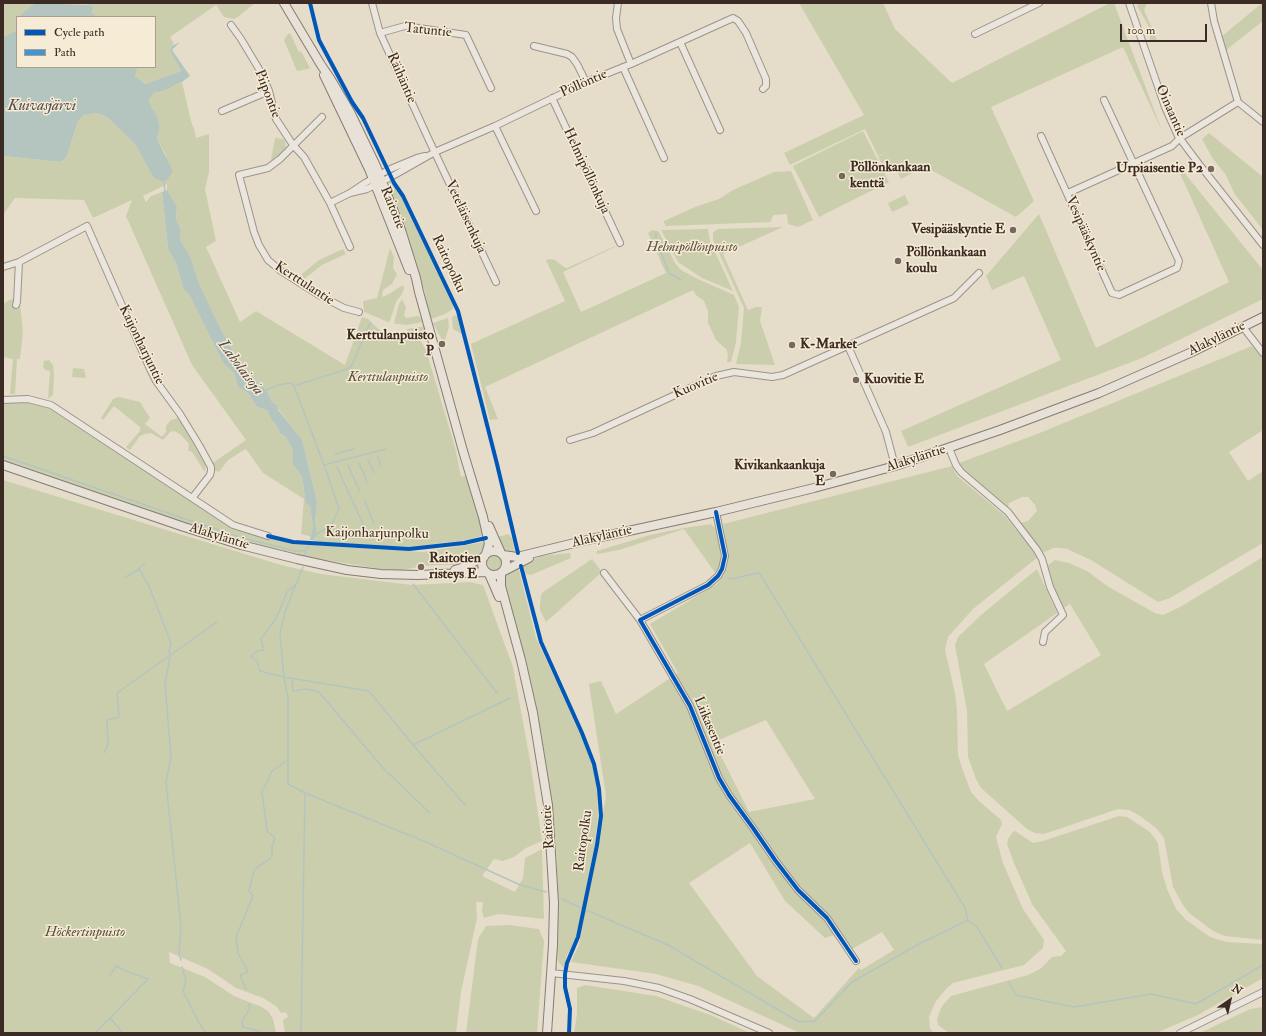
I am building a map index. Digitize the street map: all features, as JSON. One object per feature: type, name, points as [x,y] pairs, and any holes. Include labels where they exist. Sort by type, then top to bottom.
[{"type":"main road","name":"Raitotie","points":[[284,3],[350,112],[377,180],[412,278],[419,292],[490,544],[485,556]]},
{"type":"main road","name":"Alakyläntie","points":[[502,554],[517,557],[716,512],[895,466],[1000,430],[1099,393],[1192,352],[1263,317]]},
{"type":"main road","name":"Alakyläntie","points":[[3,465],[184,527],[289,557],[359,572],[402,575],[488,573]]},
{"type":"main road","name":"Raitotie","points":[[483,517],[495,537],[502,554]]},
{"type":"main road","name":"Alakyläntie","points":[[502,572],[518,562],[552,549]]},
{"type":"main road","points":[[493,551],[502,554],[507,563],[502,572],[497,575],[488,573],[482,565],[485,556],[493,551]]},
{"type":"main road","name":"Alakyläntie","points":[[442,574],[464,567],[485,556]]},
{"type":"main road","name":"Raitotie","points":[[502,572],[501,586],[533,713],[548,806],[554,903],[551,973],[546,1033]]},
{"type":"main road","name":"Raitotie","points":[[488,573],[511,624]]},
{"type":"street","name":"Räihäntie","points":[[372,3],[380,33],[433,154]]},
{"type":"street","points":[[618,3],[616,23],[617,29],[631,64]]},
{"type":"street","points":[[975,34],[1039,3]]},
{"type":"street","name":"Oinaantie","points":[[1129,3],[1165,107],[1180,138],[1263,245]]},
{"type":"street","points":[[1211,3],[1223,52],[1238,102],[1263,122]]},
{"type":"street","name":"Pöllöntie","points":[[377,180],[417,158],[433,154],[586,82],[631,64],[733,18],[738,20],[746,33],[766,79],[766,86],[763,89]]},
{"type":"street","name":"Piipontie","points":[[231,25],[262,74],[269,91],[276,119],[293,145],[304,157],[330,203],[350,247]]},
{"type":"street","name":"Tatuntie","points":[[380,33],[404,26],[466,35],[491,88]]},
{"type":"street","points":[[680,42],[720,130]]},
{"type":"street","points":[[534,46],[567,54],[572,57],[586,82]]},
{"type":"street","points":[[623,67],[664,158]]},
{"type":"street","points":[[222,111],[269,91]]},
{"type":"street","name":"Helmipöllönkuja","points":[[552,98],[620,243]]},
{"type":"street","points":[[1104,100],[1134,163]]},
{"type":"street","points":[[1068,193],[1172,146],[1180,138],[1238,102]]},
{"type":"street","points":[[293,145],[322,117]]},
{"type":"street","points":[[495,126],[536,210]]},
{"type":"street","name":"Vesipääskyntie","points":[[1041,136],[1112,293],[1119,295],[1177,268],[1179,261],[1134,163]]},
{"type":"street","name":"Kerttulantie","points":[[293,145],[280,159],[268,168],[239,175],[254,232],[259,245],[268,260],[281,271],[317,294],[344,308],[359,312]]},
{"type":"street","name":"Veteläisenkuja","points":[[433,154],[496,282]]},
{"type":"street","points":[[330,203],[350,193],[367,189],[377,180]]},
{"type":"street","name":"Kaijonharjuntie","points":[[19,262],[87,226],[156,381],[180,414],[211,467],[210,475],[193,497]]},
{"type":"street","points":[[3,267],[19,262],[16,305]]},
{"type":"street","name":"Kuovitie","points":[[570,440],[593,433],[716,376],[734,372],[772,377],[783,375],[954,298],[979,273]]},
{"type":"street","points":[[1243,327],[1263,353]]},
{"type":"street","points":[[848,346],[886,432],[895,466]]},
{"type":"street","points":[[3,400],[28,399],[51,405],[193,497],[233,525],[268,536]]},
{"type":"street","points":[[949,448],[961,472],[1008,512],[1042,558],[1050,587],[1063,615],[1045,632],[1043,642]]},
{"type":"street","points":[[640,620],[708,585],[718,576],[722,569],[725,556],[716,512]]},
{"type":"street","name":"Liikasentie","points":[[604,573],[640,620],[690,706],[719,778],[729,795],[798,890],[827,918],[856,961]]},
{"type":"street","points":[[551,973],[624,981],[659,988],[690,998],[769,1033]]},
{"type":"street","points":[[1180,1033],[1263,992]]},
{"type":"green space","points":[[3,3],[35,3],[20,16],[16,16],[16,31],[3,38]]},
{"type":"green space","points":[[70,3],[255,3],[234,19],[224,17],[216,5],[170,37],[174,44],[170,48],[181,71],[145,84],[135,76],[138,68],[156,68],[156,16],[97,16],[91,12],[91,5]]},
{"type":"green space","points":[[799,3],[883,3],[895,29],[952,83],[1110,3],[1114,3],[1162,131],[1123,47],[991,107],[1034,201],[1016,217],[926,166],[901,179],[895,168],[886,172],[878,157],[887,152],[878,156],[865,129],[790,165],[784,153],[864,115]]},
{"type":"green space","points":[[1139,3],[1147,3],[1144,10],[1157,40],[1150,40],[1148,25],[1137,6]]},
{"type":"green space","points":[[1262,3],[1263,21],[1226,51],[1221,37]]},
{"type":"green space","points":[[290,33],[299,52],[301,51],[310,68],[297,71],[284,40]]},
{"type":"green space","name":"Kerttulanpuisto","points":[[182,82],[196,138],[209,134],[209,172],[205,189],[216,241],[206,247],[240,322],[256,311],[345,365],[362,317],[368,319],[384,334],[419,338],[426,350],[455,447],[461,477],[467,475],[484,535],[469,540],[409,547],[313,542],[317,534],[315,523],[317,502],[302,439],[278,409],[277,405],[272,402],[266,390],[238,359],[222,332],[199,283],[190,256],[180,240],[181,230],[176,219],[177,206],[167,190],[167,184],[143,196],[146,202],[151,196],[162,192],[168,249],[176,263],[184,290],[189,294],[223,363],[234,373],[238,387],[248,393],[257,407],[267,410],[272,421],[280,433],[286,437],[293,451],[292,463],[302,477],[304,491],[310,506],[313,527],[312,537],[301,534],[304,499],[263,473],[246,449],[228,460],[219,472],[213,470],[212,462],[246,440],[192,365],[126,216],[132,200],[93,218],[84,200],[15,198],[3,215],[3,156],[61,162],[67,156],[78,121],[84,115],[96,113],[107,117],[136,145],[167,157],[157,139],[160,128],[157,115],[149,100],[154,93],[163,91]]},
{"type":"green space","name":"Pöllönkankaan kenttä","points":[[863,131],[889,182],[819,217],[793,166]]},
{"type":"green space","points":[[1209,133],[1263,177],[1263,230],[1234,193],[1226,175],[1213,159],[1202,139]]},
{"type":"green space","points":[[275,138],[283,139],[285,141],[286,148],[273,161],[271,160]]},
{"type":"green space","points":[[1174,160],[1263,270],[1263,299],[1142,358],[908,447],[901,431],[1061,360],[1024,276],[992,290],[986,276],[1039,214],[1096,348],[1229,282]]},
{"type":"green space","points":[[791,171],[813,220],[798,227],[788,224],[787,214],[774,215],[771,222],[666,226],[664,223],[664,221],[695,207],[719,199],[733,190],[774,172]]},
{"type":"green space","points":[[391,181],[402,197],[453,303],[453,309],[445,314],[431,319],[424,289],[389,192],[389,185]]},
{"type":"green space","points":[[905,195],[909,204],[892,212],[888,203]]},
{"type":"green space","points":[[783,227],[723,254],[748,310],[756,307],[762,307],[760,321],[775,365],[736,364],[741,343],[744,308],[713,240],[713,233],[719,229]]},
{"type":"green space","name":"Helmipöllönpuisto","points":[[708,229],[710,241],[733,291],[702,278],[678,262],[661,230]]},
{"type":"green space","points":[[652,230],[659,232],[675,263],[681,270],[734,295],[739,307],[736,342],[731,362],[727,362],[727,350],[716,340],[708,323],[708,311],[704,301],[696,295],[693,290],[485,387],[498,419],[490,420],[471,344],[565,301],[546,260],[555,260],[567,268],[617,246],[563,272],[581,312],[666,273],[648,233]]},
{"type":"green space","points":[[390,248],[394,257],[393,268],[397,274],[392,284],[383,290],[382,297],[403,285],[404,289],[396,302],[390,321],[388,322],[364,312],[363,301],[377,298]]},
{"type":"green space","points":[[343,249],[346,254],[322,265],[303,280],[298,277],[319,260]]},
{"type":"green space","points":[[14,299],[12,306],[15,309],[18,309],[20,304],[23,332],[20,359],[17,359],[15,394],[10,394],[13,359],[3,357],[3,304]]},
{"type":"green space","points":[[402,299],[406,307],[404,316],[406,318],[419,316],[423,322],[407,325],[394,323],[399,304]]},
{"type":"green space","points":[[455,315],[458,317],[463,335],[453,329],[452,317]]},
{"type":"green space","points":[[448,318],[449,326],[444,344],[433,323]]},
{"type":"green space","points":[[425,326],[426,332],[421,335],[411,335],[408,333],[407,329]]},
{"type":"green space","points":[[1252,346],[1263,359],[1263,430],[1229,452],[1248,481],[1263,471],[1263,543],[1170,598],[1158,602],[1091,560],[1067,549],[1053,548],[1043,553],[1019,523],[1028,521],[1037,511],[1035,505],[1028,497],[1022,497],[1009,503],[1008,509],[964,471],[959,463],[1037,434]]},
{"type":"green space","points":[[49,360],[53,365],[54,375],[53,395],[48,399],[50,371],[45,370],[43,367],[44,361]]},
{"type":"green space","points":[[73,368],[84,369],[86,378],[72,377]]},
{"type":"green space","points":[[119,397],[140,402],[150,418],[145,424],[161,436],[163,436],[166,432],[166,426],[171,420],[178,418],[201,454],[206,465],[205,472],[192,452],[188,450],[189,444],[181,435],[174,431],[170,432],[163,440],[151,433],[145,434],[140,436],[130,450],[126,447],[140,431],[140,427],[114,406],[103,420],[101,418],[113,399]]},
{"type":"green space","points":[[3,403],[27,403],[48,408],[231,528],[295,544],[424,552],[484,542],[485,546],[474,560],[454,565],[435,565],[402,570],[381,569],[319,559],[242,541],[176,520],[3,460]]},
{"type":"green space","points":[[952,466],[957,476],[1004,515],[1038,557],[973,609],[948,637],[945,650],[955,693],[958,755],[962,768],[971,792],[1001,820],[1002,824],[996,837],[1003,863],[1023,909],[1044,940],[1043,948],[1024,965],[953,983],[936,1001],[929,1017],[930,1028],[933,1033],[800,1033],[698,986],[656,974],[571,962],[579,945],[606,796],[589,684],[601,681],[616,714],[678,673],[650,624],[717,584],[726,570],[729,557],[723,524]],"holes":[[[766,720],[815,799],[749,812],[714,742]],[[750,843],[785,901],[825,938],[841,933],[852,949],[882,932],[894,950],[861,970],[859,968],[814,1018],[757,976],[689,883]]]},
{"type":"green space","name":"Höckertinpuisto","points":[[3,480],[281,565],[321,574],[412,585],[470,582],[483,585],[513,667],[531,766],[542,841],[526,848],[514,857],[503,861],[494,859],[482,876],[515,892],[523,878],[525,858],[542,849],[544,919],[498,914],[484,918],[482,911],[483,902],[476,902],[477,918],[461,992],[456,1033],[285,1033],[283,1020],[288,1017],[285,1012],[281,1013],[276,1006],[263,998],[236,988],[208,969],[169,952],[170,963],[205,977],[234,996],[262,1007],[269,1012],[273,1019],[276,1033],[3,1033]]},
{"type":"green space","points":[[711,524],[716,529],[721,555],[716,574],[684,529],[619,550],[598,554],[596,553],[597,551],[650,535]]},
{"type":"green space","points":[[508,534],[512,538],[515,553],[508,553],[503,548],[498,537]]},
{"type":"green space","points":[[570,553],[571,558],[531,575],[526,574],[523,564],[541,556]]},
{"type":"green space","points":[[492,555],[498,555],[503,560],[501,569],[498,571],[492,571],[487,566],[487,560]]},
{"type":"green space","points":[[1263,557],[1263,940],[1225,936],[1213,931],[1189,913],[1173,887],[1164,838],[1156,828],[1129,810],[1118,809],[1044,834],[1035,833],[1027,829],[981,788],[968,757],[967,711],[955,645],[958,637],[981,615],[1037,569],[1057,613],[984,664],[1007,711],[1101,655],[1070,604],[1064,608],[1055,593],[1047,566],[1055,560],[1069,563],[1087,571],[1107,586],[1155,613],[1163,615],[1180,607]]},
{"type":"green space","points":[[592,559],[602,572],[546,622],[540,610],[541,595],[543,592]]},
{"type":"green space","points":[[518,566],[536,638],[581,734],[592,764],[597,789],[598,816],[595,844],[576,939],[566,957],[564,968],[559,963],[557,957],[558,903],[556,844],[545,755],[532,688],[504,591],[503,578]]},
{"type":"green space","points":[[1119,816],[1127,817],[1150,832],[1158,843],[1162,872],[1167,889],[1176,909],[1185,919],[1210,937],[1227,942],[1263,944],[1263,978],[1198,1015],[1156,1033],[949,1033],[938,1025],[937,1020],[942,1006],[951,996],[1028,975],[1040,969],[1052,957],[1061,956],[1066,951],[1032,904],[1007,844],[1012,833],[1015,831],[1033,843]]},
{"type":"green space","points":[[509,925],[539,929],[544,941],[537,1033],[466,1033],[478,939],[486,926]]},
{"type":"green space","points":[[585,985],[656,996],[713,1016],[750,1033],[574,1033],[577,1014],[577,988]]},
{"type":"green space","points":[[1263,1007],[1263,1033],[1200,1033],[1250,1009]]},
{"type":"water","points":[[35,3],[91,5],[93,9],[91,12],[97,16],[20,16]]},
{"type":"water","name":"Kuivasjärvi","points":[[16,31],[16,68],[138,68],[135,76],[145,84],[181,71],[170,50],[171,47],[179,42],[172,50],[190,76],[182,82],[163,91],[154,93],[149,100],[157,115],[160,128],[157,139],[173,171],[167,180],[164,182],[154,178],[136,145],[107,117],[96,113],[84,115],[78,121],[67,156],[61,162],[3,156],[3,38]]},
{"type":"water","name":"Laholaisoja","points":[[167,190],[177,206],[176,219],[181,230],[180,240],[190,256],[199,283],[222,332],[238,359],[266,390],[272,402],[277,405],[278,410],[302,439],[317,502],[315,523],[317,534],[314,540],[310,540],[313,527],[310,506],[306,503],[302,477],[292,463],[293,451],[286,437],[280,433],[267,410],[257,407],[248,393],[238,387],[234,373],[223,363],[189,294],[184,290],[176,263],[168,249],[162,192]]},
{"type":"waterway","points":[[164,182],[165,192]]},
{"type":"waterway","points":[[656,233],[656,240],[669,273],[681,280]]},
{"type":"waterway","points":[[294,386],[351,367],[370,323]]},
{"type":"waterway","name":"Laholaisoja","points":[[266,390],[290,383],[294,386],[324,465],[339,509],[332,524],[317,534]]},
{"type":"waterway","points":[[335,454],[354,449]]},
{"type":"waterway","points":[[324,465],[386,449]]},
{"type":"waterway","points":[[3,456],[243,538],[295,551],[305,551]]},
{"type":"waterway","points":[[378,457],[381,466]]},
{"type":"waterway","points":[[368,460],[374,473]]},
{"type":"waterway","points":[[359,463],[367,482]]},
{"type":"waterway","points":[[348,465],[360,492]]},
{"type":"waterway","points":[[337,467],[367,533]]},
{"type":"waterway","points":[[365,502],[374,524]]},
{"type":"waterway","points":[[305,556],[306,549],[309,546]]},
{"type":"waterway","points":[[126,577],[139,569],[145,563]]},
{"type":"waterway","points":[[246,989],[240,975],[248,972],[238,953],[236,937],[253,896],[249,891],[254,870],[272,857],[272,846],[275,838],[267,831],[262,792],[272,771],[288,760],[288,699],[284,677],[280,634],[285,612],[303,567]]},
{"type":"waterway","points":[[139,569],[149,586],[171,643],[165,684],[171,757],[166,782],[181,927],[179,953],[181,960]]},
{"type":"waterway","points":[[728,578],[731,579],[758,573],[760,574],[965,908],[968,920]]},
{"type":"waterway","points":[[296,584],[287,592],[277,617],[261,639],[264,650],[257,651],[251,657],[257,661],[260,671],[284,677],[369,691],[465,805]]},
{"type":"waterway","points":[[413,584],[497,693]]},
{"type":"waterway","points":[[104,753],[108,744],[107,720],[119,717],[117,693],[217,622]]},
{"type":"waterway","points":[[292,679],[293,691],[306,689],[319,692],[383,768],[430,813]]},
{"type":"waterway","points":[[413,745],[510,698]]},
{"type":"waterway","points":[[288,760],[288,784],[305,793],[301,1033]]},
{"type":"waterway","points":[[305,793],[426,842],[518,884],[546,892]]},
{"type":"waterway","points":[[562,899],[581,908]]},
{"type":"waterway","points":[[586,910],[668,945],[799,1022],[815,1021],[852,982],[919,944],[968,920],[977,927],[1002,968]]},
{"type":"waterway","points":[[1009,982],[1016,995],[1074,1007],[1151,994],[1196,1004],[1263,965]]},
{"type":"waterway","points":[[95,1033],[148,979],[116,966],[110,975]]},
{"type":"waterway","points":[[182,967],[186,981],[183,991],[199,1023],[206,1033]]},
{"type":"waterway","points":[[249,1004],[250,1008],[242,1022],[243,1027],[259,1031],[258,1033]]},
{"type":"waterway","points":[[110,1018],[123,1033]]},
{"type":"cycle path","name":"Raitopolku","points":[[310,3],[319,40],[352,102],[363,118],[394,183],[403,196],[458,311],[518,553]]},
{"type":"cycle path","points":[[716,512],[725,556],[722,569],[718,576],[708,585],[640,620],[690,706],[719,778],[729,795],[798,890],[827,918],[856,961]]},
{"type":"cycle path","name":"Kaijonharjunpolku","points":[[268,536],[293,542],[409,549],[464,543],[486,538]]},
{"type":"cycle path","name":"Raitopolku","points":[[521,566],[541,642],[582,733],[594,764],[599,789],[601,816],[597,845],[578,937],[567,963],[565,974],[565,987],[570,1009],[569,1033]]},
{"type":"place","name":"Urpiaisentie P2","points":[[1211,169]]},
{"type":"place","name":"Pöllönkankaan kenttä","points":[[842,176]]},
{"type":"place","name":"Vesipääskyntie E","points":[[1013,230]]},
{"type":"place","name":"Pöllönkankaan koulu","points":[[898,261]]},
{"type":"place","name":"Kerttulanpuisto P","points":[[442,344]]},
{"type":"place","name":"K-Market","points":[[792,345]]},
{"type":"place","name":"Kuovitie E","points":[[856,380]]},
{"type":"place","name":"Kivikankaankuja E","points":[[833,474]]},
{"type":"place","name":"Raitotien risteys E","points":[[421,567]]}]
